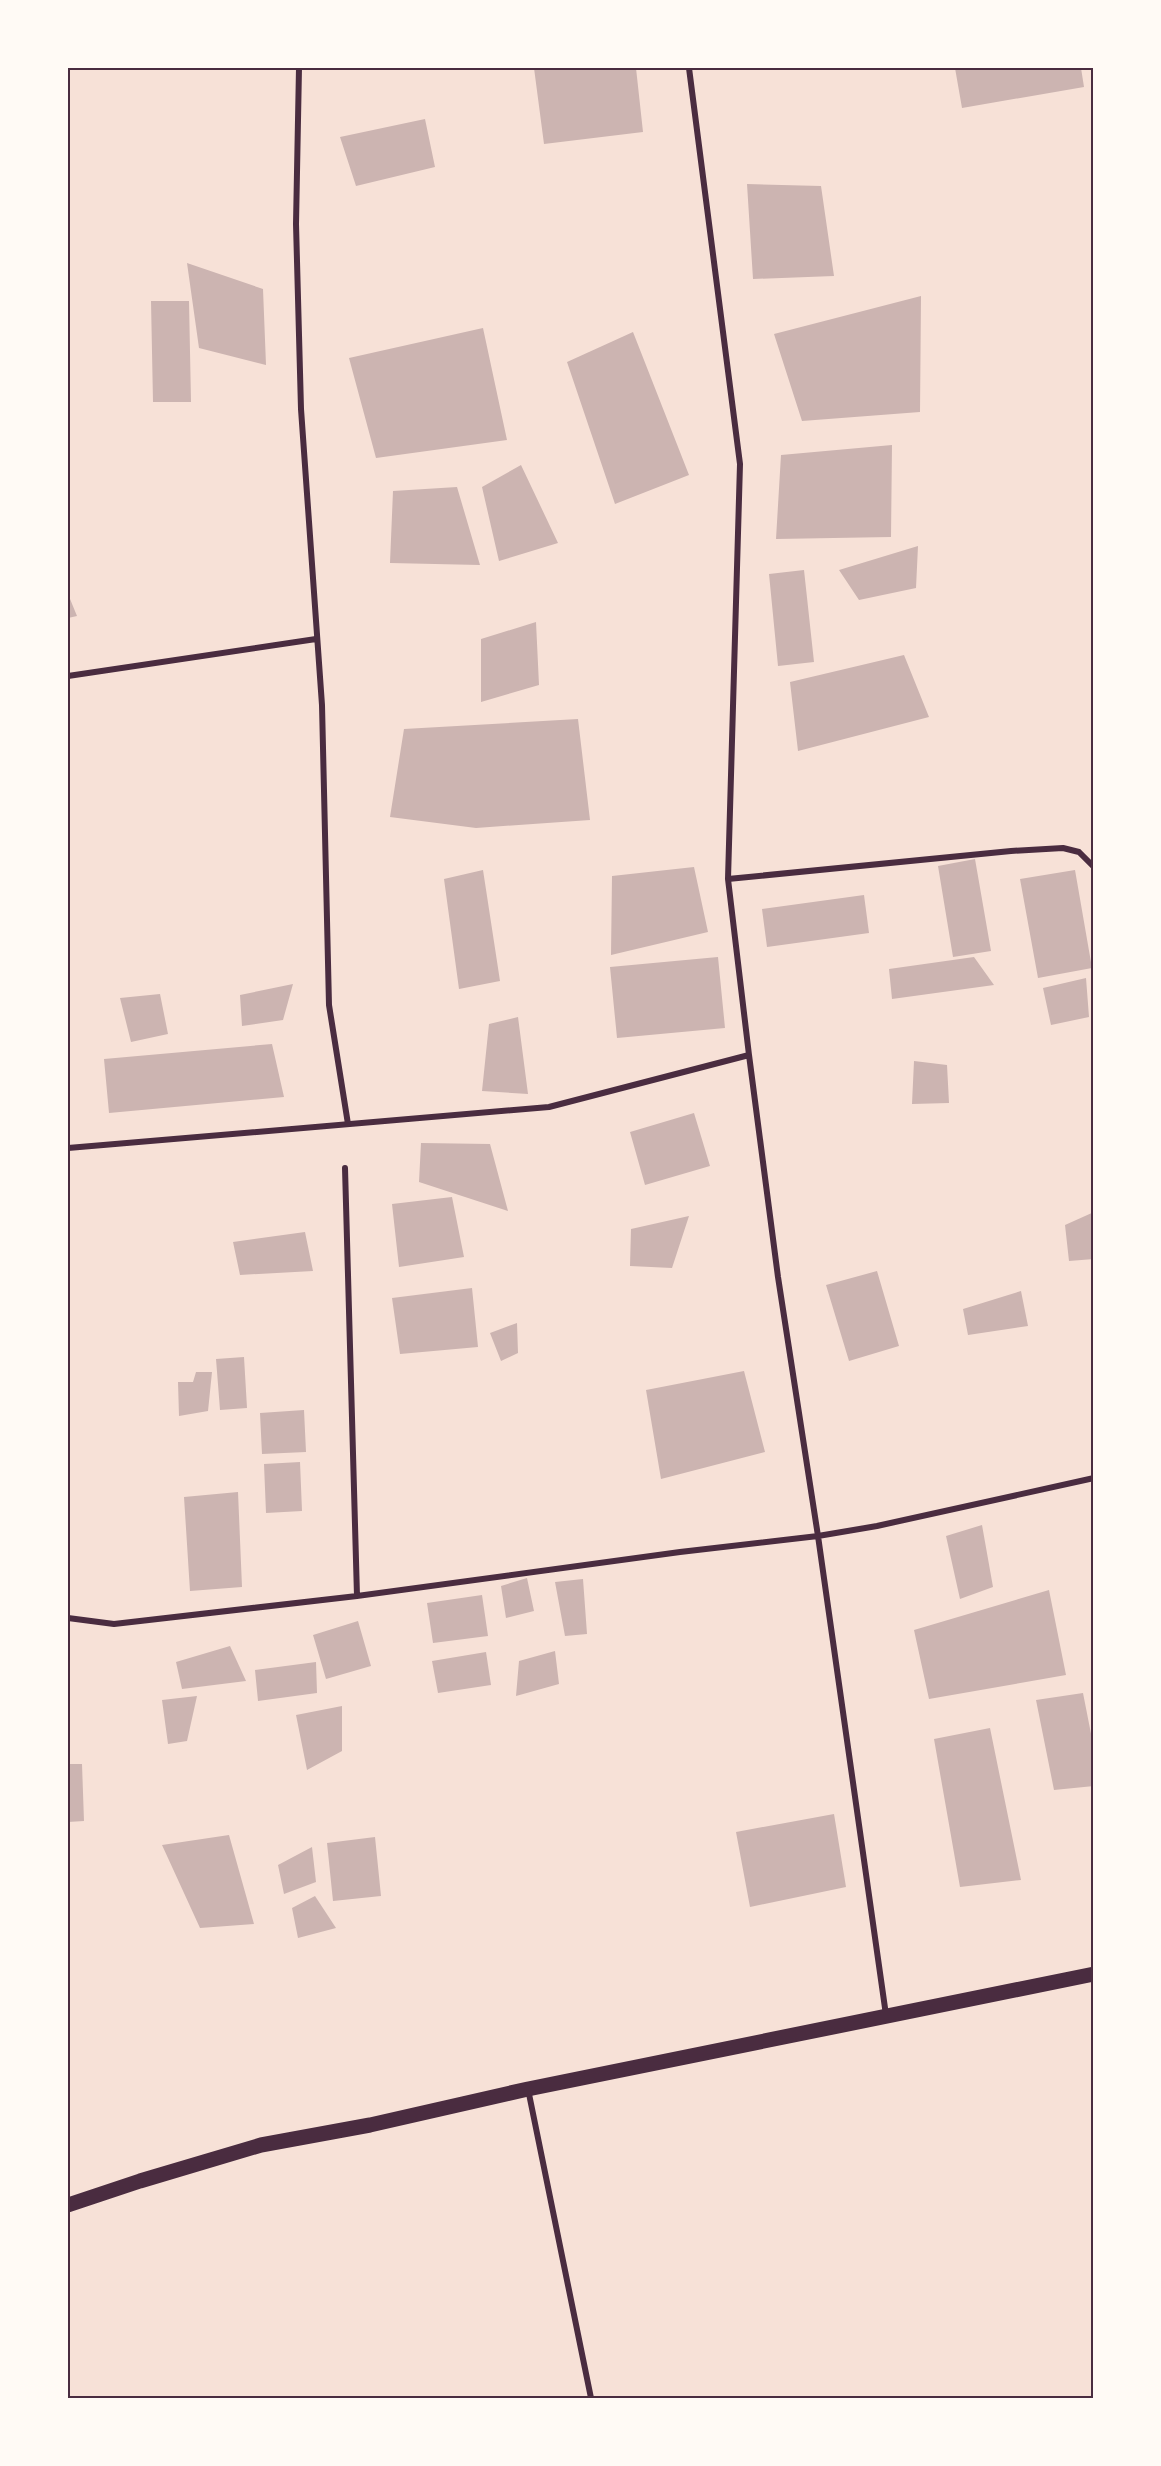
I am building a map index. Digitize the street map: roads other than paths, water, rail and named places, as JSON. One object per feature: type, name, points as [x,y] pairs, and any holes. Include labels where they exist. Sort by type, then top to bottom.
[{"type":"main road","points":[[68,2205],[261,2145],[370,2125],[528,2089],[1094,1974]]},
{"type":"street","points":[[299,68],[296,224],[301,409],[322,705],[329,1005],[348,1124]]},
{"type":"street","points":[[689,68],[740,464],[728,879],[778,1277],[818,1536],[886,2015]]},
{"type":"street","points":[[68,676],[316,639]]},
{"type":"street","points":[[728,879],[1011,851],[1063,848],[1079,852],[1094,867]]},
{"type":"street","points":[[68,1148],[549,1107],[749,1055]]},
{"type":"street","points":[[345,1168],[357,1596]]},
{"type":"street","points":[[68,1618],[114,1624],[357,1596],[680,1552],[818,1536],[877,1526],[1094,1478]]},
{"type":"street","points":[[528,2089],[591,2398]]}]
